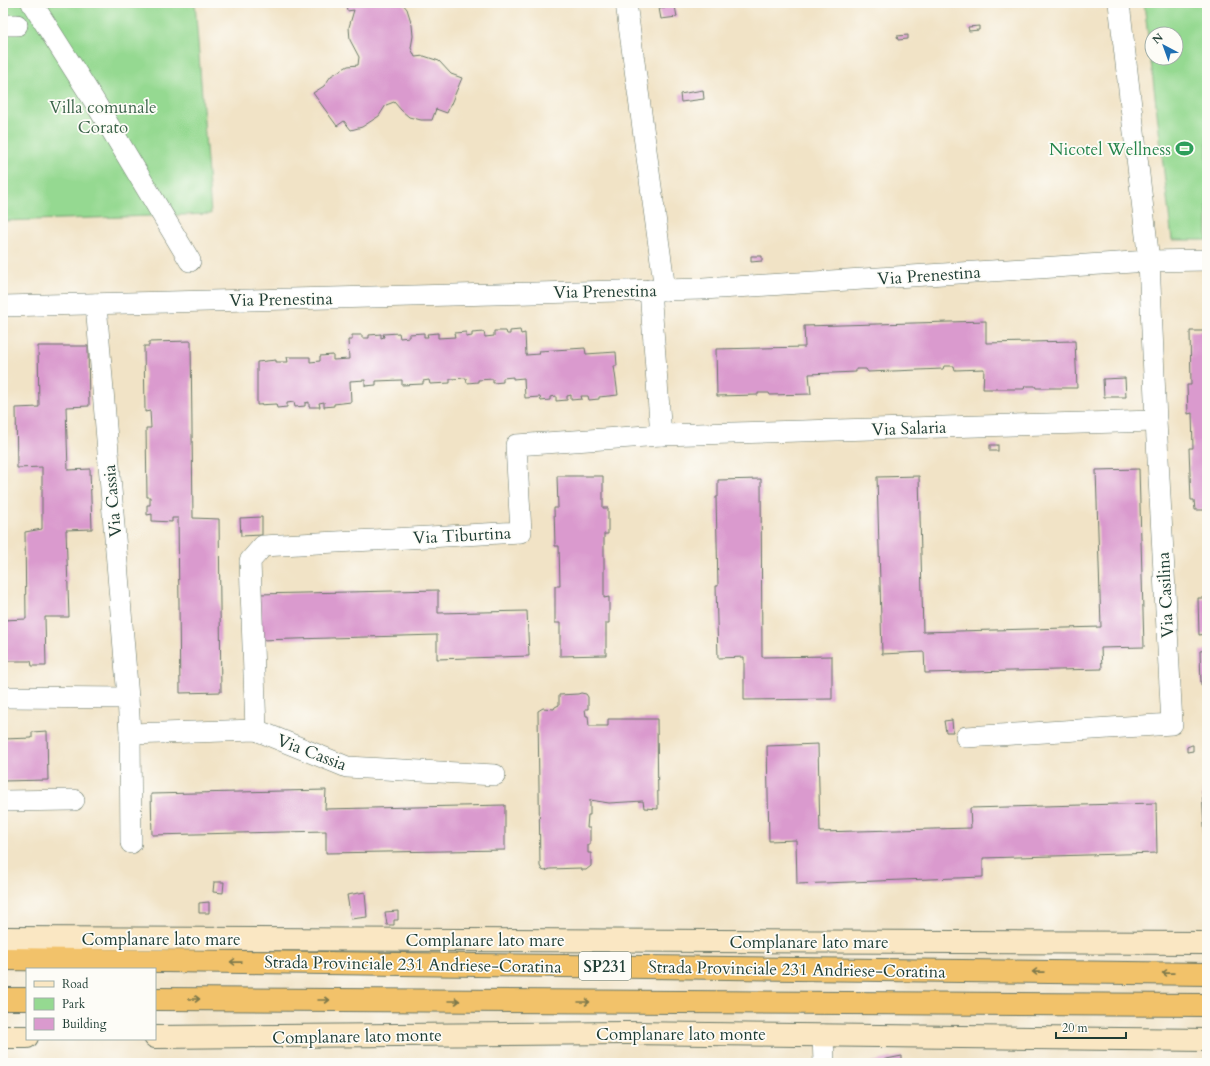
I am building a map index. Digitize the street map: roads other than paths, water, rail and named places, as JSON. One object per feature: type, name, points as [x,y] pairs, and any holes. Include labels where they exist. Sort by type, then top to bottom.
[{"type":"highway","name":"Strada Provinciale 231 Andriese-Coratina","points":[[3,959],[1207,974]]},
{"type":"highway","points":[[3,999],[26,999]]},
{"type":"highway","name":"Strada Provinciale 231 Andriese-Coratina","points":[[156,999],[1207,1005]]},
{"type":"street","points":[[32,3],[94,99],[190,261]]},
{"type":"street","points":[[626,3],[657,290],[661,435]]},
{"type":"street","name":"Via Casilina","points":[[966,737],[1172,724],[1149,260],[1119,3]]},
{"type":"street","name":"Via Prenestina","points":[[3,306],[703,289],[1149,260],[1207,260]]},
{"type":"street","name":"Via Cassia","points":[[96,304],[128,698],[130,734],[131,843]]},
{"type":"street","name":"Via Salaria","points":[[661,435],[1156,421]]},
{"type":"street","name":"Via Tiburtina","points":[[256,730],[250,561],[263,546],[521,532],[516,445],[661,435]]},
{"type":"street","points":[[3,697],[128,698]]},
{"type":"street","name":"Via Cassia","points":[[130,734],[256,730],[347,767],[495,775]]},
{"type":"street","points":[[3,800],[74,800]]},
{"type":"street","name":"Complanare lato mare","points":[[3,938],[1207,943]]},
{"type":"street","name":"Complanare lato monte","points":[[156,1037],[619,1033],[1207,1040]]},
{"type":"street","points":[[823,1035],[824,1063]]},
{"type":"street","points":[[3,1036],[26,1037]]},
{"type":"place","name":"Nicotel Wellness","points":[[1184,149]]},
{"type":"park label","name":"Villa comunale Corato","points":[[103,117]]}]
